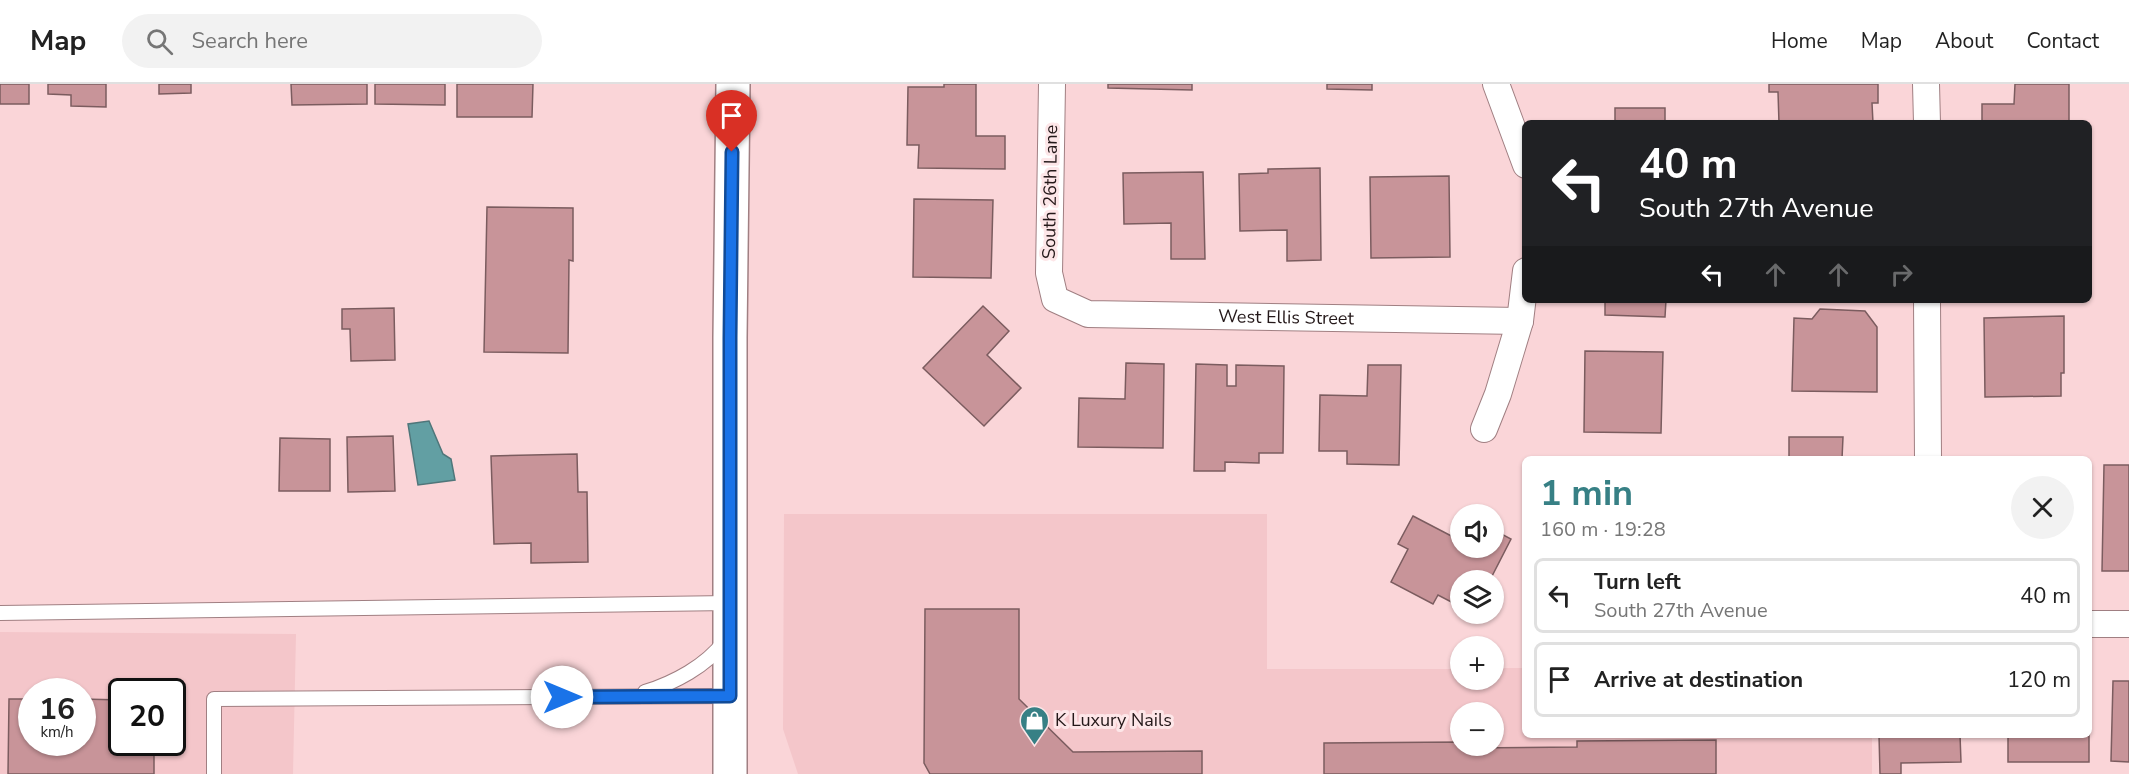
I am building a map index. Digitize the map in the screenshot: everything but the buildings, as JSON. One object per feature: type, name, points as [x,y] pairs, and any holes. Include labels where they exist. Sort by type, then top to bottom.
[{"type":"main road","points":[[730,774],[730,338],[733,84]]},
{"type":"street","name":"South 26th Lane","points":[[1052,84],[1049,273],[1055,299]]},
{"type":"street","points":[[1496,84],[1522,154]]},
{"type":"street","points":[[1926,84],[1927,120]]},
{"type":"street","name":"West Ellis Street","points":[[1055,299],[1088,314],[1520,321]]},
{"type":"street","points":[[1484,429],[1498,394],[1520,321],[1522,303]]},
{"type":"street","points":[[1927,303],[1928,456]]},
{"type":"street","points":[[2092,624],[2129,624]]},
{"type":"lane","points":[[0,613],[730,618],[714,655],[666,686],[632,696]]},
{"type":"lane","points":[[214,774],[214,699],[730,696]]},
{"type":"shaded area","points":[[784,514],[1267,514],[1267,669],[1450,669],[1450,690],[1504,690],[1504,668],[1522,668],[1522,738],[1872,738],[1872,774],[798,774],[783,729]]},
{"type":"shaded area","points":[[0,632],[296,634],[293,774],[0,774]]},
{"type":"water","points":[[429,421],[443,454],[451,459],[455,480],[418,485],[408,424]]},
{"type":"place","name":"K Luxury Nails","points":[[1034,746]]},
{"type":"route","points":[[562,697],[730,696],[732,152]]}]
